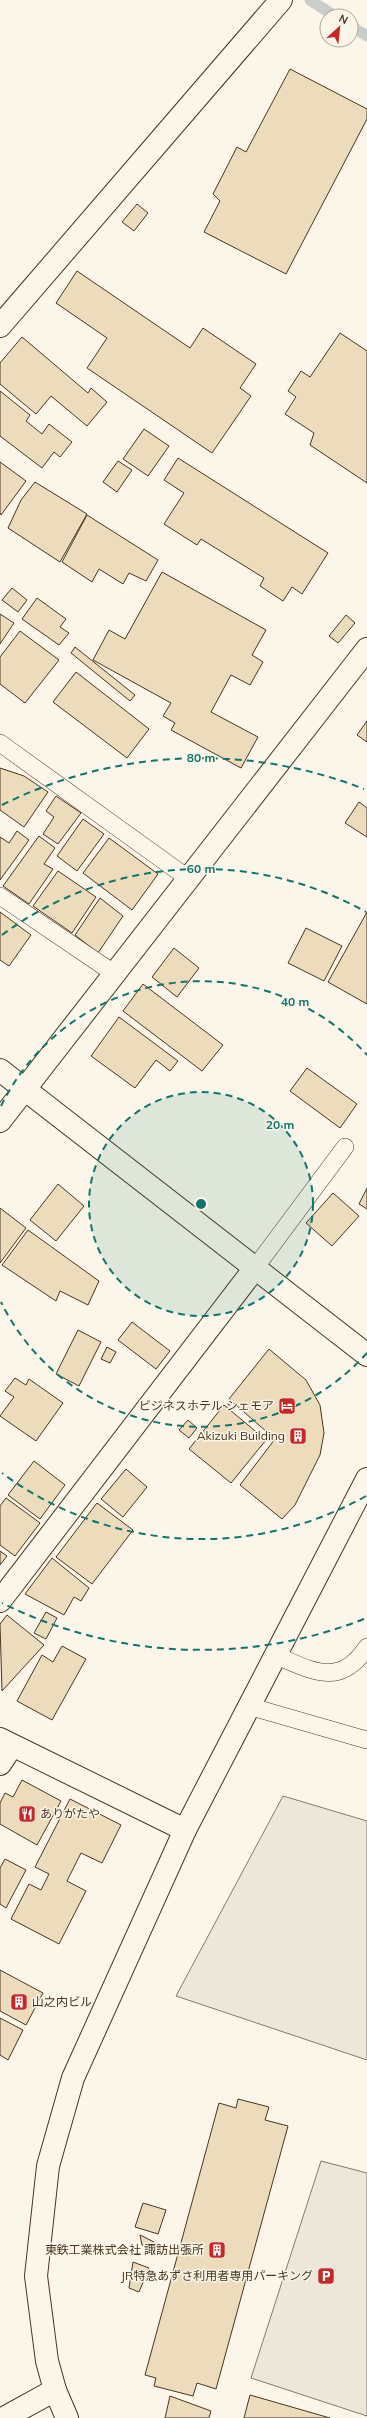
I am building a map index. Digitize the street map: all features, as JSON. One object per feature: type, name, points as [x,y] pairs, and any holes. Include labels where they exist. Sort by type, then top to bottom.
[{"type":"street","points":[[0,326],[281,1]]},
{"type":"street","points":[[0,1122],[367,649]]},
{"type":"street","points":[[0,1070],[367,1354]]},
{"type":"street","points":[[0,1601],[255,1268]]},
{"type":"street","points":[[67,2418],[55,2390],[47,2361],[36,2276],[48,2166],[73,2078],[185,1830],[248,1706],[277,1656],[367,1479]]},
{"type":"street","points":[[0,1764],[6,1743],[185,1830]]},
{"type":"street","points":[[4,2418],[55,2390]]},
{"type":"lane","points":[[0,743],[189,879]]},
{"type":"lane","points":[[0,896],[115,974]]},
{"type":"lane","points":[[255,1268],[345,1147]]},
{"type":"lane","points":[[277,1656],[318,1673],[343,1671],[361,1656],[367,1647]]},
{"type":"lane","points":[[248,1706],[367,1740]]},
{"type":"shaded area","points":[[283,1796],[367,1821],[367,2060],[176,1996]]},
{"type":"shaded area","name":"JR特急あずさ利用者専用パーキング","points":[[321,2161],[367,2173],[367,2416],[251,2378]]},
{"type":"building","points":[[290,69],[367,109],[367,119],[286,274],[204,232],[220,201],[213,194],[237,147],[246,152]]},
{"type":"building","points":[[137,204],[148,213],[134,231],[122,222]]},
{"type":"building","points":[[77,271],[190,348],[203,328],[256,364],[240,388],[251,396],[212,453],[87,368],[107,338],[56,303]]},
{"type":"building","points":[[340,333],[367,351],[367,483],[310,445],[314,433],[285,414],[296,397],[288,391],[301,371],[310,377]]},
{"type":"building","points":[[22,337],[88,393],[91,388],[107,402],[87,426],[51,396],[36,414],[0,384],[0,363]]},
{"type":"building","points":[[0,391],[30,415],[26,421],[42,434],[49,424],[72,442],[60,457],[54,452],[42,468],[0,436]]},
{"type":"building","points":[[144,429],[169,446],[148,476],[123,459]]},
{"type":"building","points":[[178,458],[328,553],[302,594],[292,587],[283,601],[260,586],[264,578],[201,539],[197,545],[164,524],[184,493],[164,480]]},
{"type":"building","points":[[118,461],[132,470],[117,492],[103,482]]},
{"type":"building","points":[[0,462],[26,481],[1,515],[0,513]]},
{"type":"building","points":[[35,482],[87,514],[60,562],[8,528],[21,500]]},
{"type":"building","points":[[87,515],[158,560],[146,581],[129,573],[123,584],[99,569],[92,582],[62,562]]},
{"type":"building","points":[[162,572],[266,630],[252,655],[263,662],[250,685],[231,675],[211,712],[258,737],[241,768],[171,730],[175,723],[163,716],[171,703],[93,660],[109,630],[125,639]]},
{"type":"building","points":[[12,588],[27,600],[18,612],[2,600]]},
{"type":"building","points":[[37,598],[66,619],[60,627],[69,633],[59,645],[22,619]]},
{"type":"building","points":[[0,614],[14,623],[0,644]]},
{"type":"building","points":[[346,615],[355,623],[338,643],[329,636]]},
{"type":"building","points":[[20,631],[59,660],[25,703],[0,684],[0,657]]},
{"type":"building","points":[[75,647],[135,695],[130,701],[71,653]]},
{"type":"building","points":[[76,672],[149,729],[127,758],[53,702]]},
{"type":"building","points":[[367,721],[367,742],[357,735]]},
{"type":"building","points":[[0,768],[24,776],[48,792],[24,827],[0,810]]},
{"type":"building","points":[[56,796],[81,813],[58,844],[43,834],[54,817],[46,811]]},
{"type":"building","points":[[359,802],[367,808],[367,837],[345,823]]},
{"type":"building","points":[[83,819],[104,834],[77,871],[57,856]]},
{"type":"building","points":[[17,831],[29,840],[0,880],[0,837],[9,843]]},
{"type":"building","points":[[39,836],[55,848],[44,864],[53,869],[29,904],[3,886]]},
{"type":"building","points":[[109,838],[158,874],[132,910],[83,873]]},
{"type":"building","points":[[58,871],[96,897],[72,933],[33,906]]},
{"type":"building","points":[[100,898],[123,916],[98,953],[75,935]]},
{"type":"building","points":[[0,912],[31,935],[9,966],[0,960]]},
{"type":"building","points":[[367,912],[367,1004],[328,982]]},
{"type":"building","points":[[306,928],[342,946],[324,981],[288,963]]},
{"type":"building","points":[[174,948],[199,968],[177,997],[152,977]]},
{"type":"building","points":[[143,984],[223,1045],[202,1071],[123,1011]]},
{"type":"building","points":[[119,1017],[178,1061],[170,1071],[156,1060],[135,1088],[91,1056]]},
{"type":"building","points":[[307,1068],[357,1104],[340,1128],[290,1091]]},
{"type":"building","points":[[58,1184],[84,1206],[56,1241],[30,1220]]},
{"type":"building","points":[[367,1188],[367,1209],[359,1204]]},
{"type":"building","points":[[333,1193],[359,1216],[332,1246],[306,1223]]},
{"type":"building","points":[[0,1208],[26,1228],[0,1263]]},
{"type":"building","points":[[28,1230],[99,1281],[88,1305],[60,1291],[56,1301],[2,1265]]},
{"type":"building","points":[[132,1322],[170,1351],[156,1369],[118,1340]]},
{"type":"building","points":[[78,1330],[101,1342],[79,1386],[56,1374]]},
{"type":"building","points":[[107,1347],[116,1352],[110,1363],[101,1359]]},
{"type":"building","name":"Akizuki Building","points":[[269,1349],[306,1380],[320,1405],[324,1433],[320,1455],[295,1505],[282,1519],[240,1485],[275,1439],[229,1399]]},
{"type":"building","points":[[15,1378],[26,1385],[29,1379],[63,1403],[36,1441],[0,1416],[14,1397],[5,1391]]},
{"type":"building","points":[[224,1405],[266,1440],[231,1483],[189,1449]]},
{"type":"building","points":[[188,1420],[197,1428],[189,1438],[179,1430]]},
{"type":"building","points":[[34,1461],[65,1485],[40,1519],[8,1495]]},
{"type":"building","points":[[126,1469],[147,1487],[123,1517],[101,1499]]},
{"type":"building","points":[[6,1498],[40,1523],[15,1556],[0,1545],[0,1506]]},
{"type":"building","points":[[97,1503],[133,1530],[92,1584],[56,1557]]},
{"type":"building","points":[[0,1551],[7,1556],[0,1565]]},
{"type":"building","points":[[52,1558],[89,1588],[81,1601],[74,1597],[64,1615],[25,1594]]},
{"type":"building","points":[[46,1612],[57,1618],[46,1639],[34,1633]]},
{"type":"building","points":[[7,1615],[44,1645],[2,1691],[0,1624]]},
{"type":"building","points":[[62,1646],[86,1659],[52,1720],[17,1701],[42,1655],[53,1662]]},
{"type":"building","name":"ありがたや","points":[[22,1780],[61,1801],[37,1845],[0,1824],[0,1803],[5,1793],[13,1797]]},
{"type":"building","points":[[70,1799],[121,1825],[102,1863],[81,1853],[67,1881],[86,1891],[59,1944],[11,1919],[29,1884],[41,1890],[49,1874],[35,1867]]},
{"type":"building","points":[[5,1859],[26,1870],[6,1908],[0,1904],[0,1868]]},
{"type":"building","name":"山之内ビル","points":[[0,1970],[43,1993],[26,2025],[0,2011]]},
{"type":"building","points":[[0,2018],[23,2030],[8,2060],[0,2055]]},
{"type":"building","name":"東鉄工業株式会社 諏訪出張所","points":[[238,2099],[269,2107],[265,2120],[288,2126],[216,2389],[197,2383],[193,2396],[154,2386],[156,2378],[145,2375],[219,2103],[236,2108]]},
{"type":"building","points":[[143,2203],[166,2210],[158,2234],[135,2227]]},
{"type":"building","points":[[140,2235],[154,2242],[149,2248],[142,2245]]},
{"type":"building","points":[[133,2262],[149,2268],[139,2292],[129,2288]]},
{"type":"building","points":[[250,2395],[330,2418],[244,2418]]},
{"type":"building","points":[[170,2396],[211,2411],[209,2418],[165,2418]]},
{"type":"waterway","points":[[310,0],[322,8]]},
{"type":"waterway","points":[[359,31],[367,36]]},
{"type":"place","name":"ビジネスホテル シェモア","points":[[287,1406]]},
{"type":"place","name":"Akizuki Building","points":[[298,1436]]},
{"type":"place","name":"ありがたや","points":[[27,1814]]},
{"type":"place","name":"山之内ビル","points":[[19,2002]]},
{"type":"place","name":"東鉄工業株式会社 諏訪出張所","points":[[217,2250]]},
{"type":"place","name":"JR特急あずさ利用者専用パーキング","points":[[326,2276]]}]
